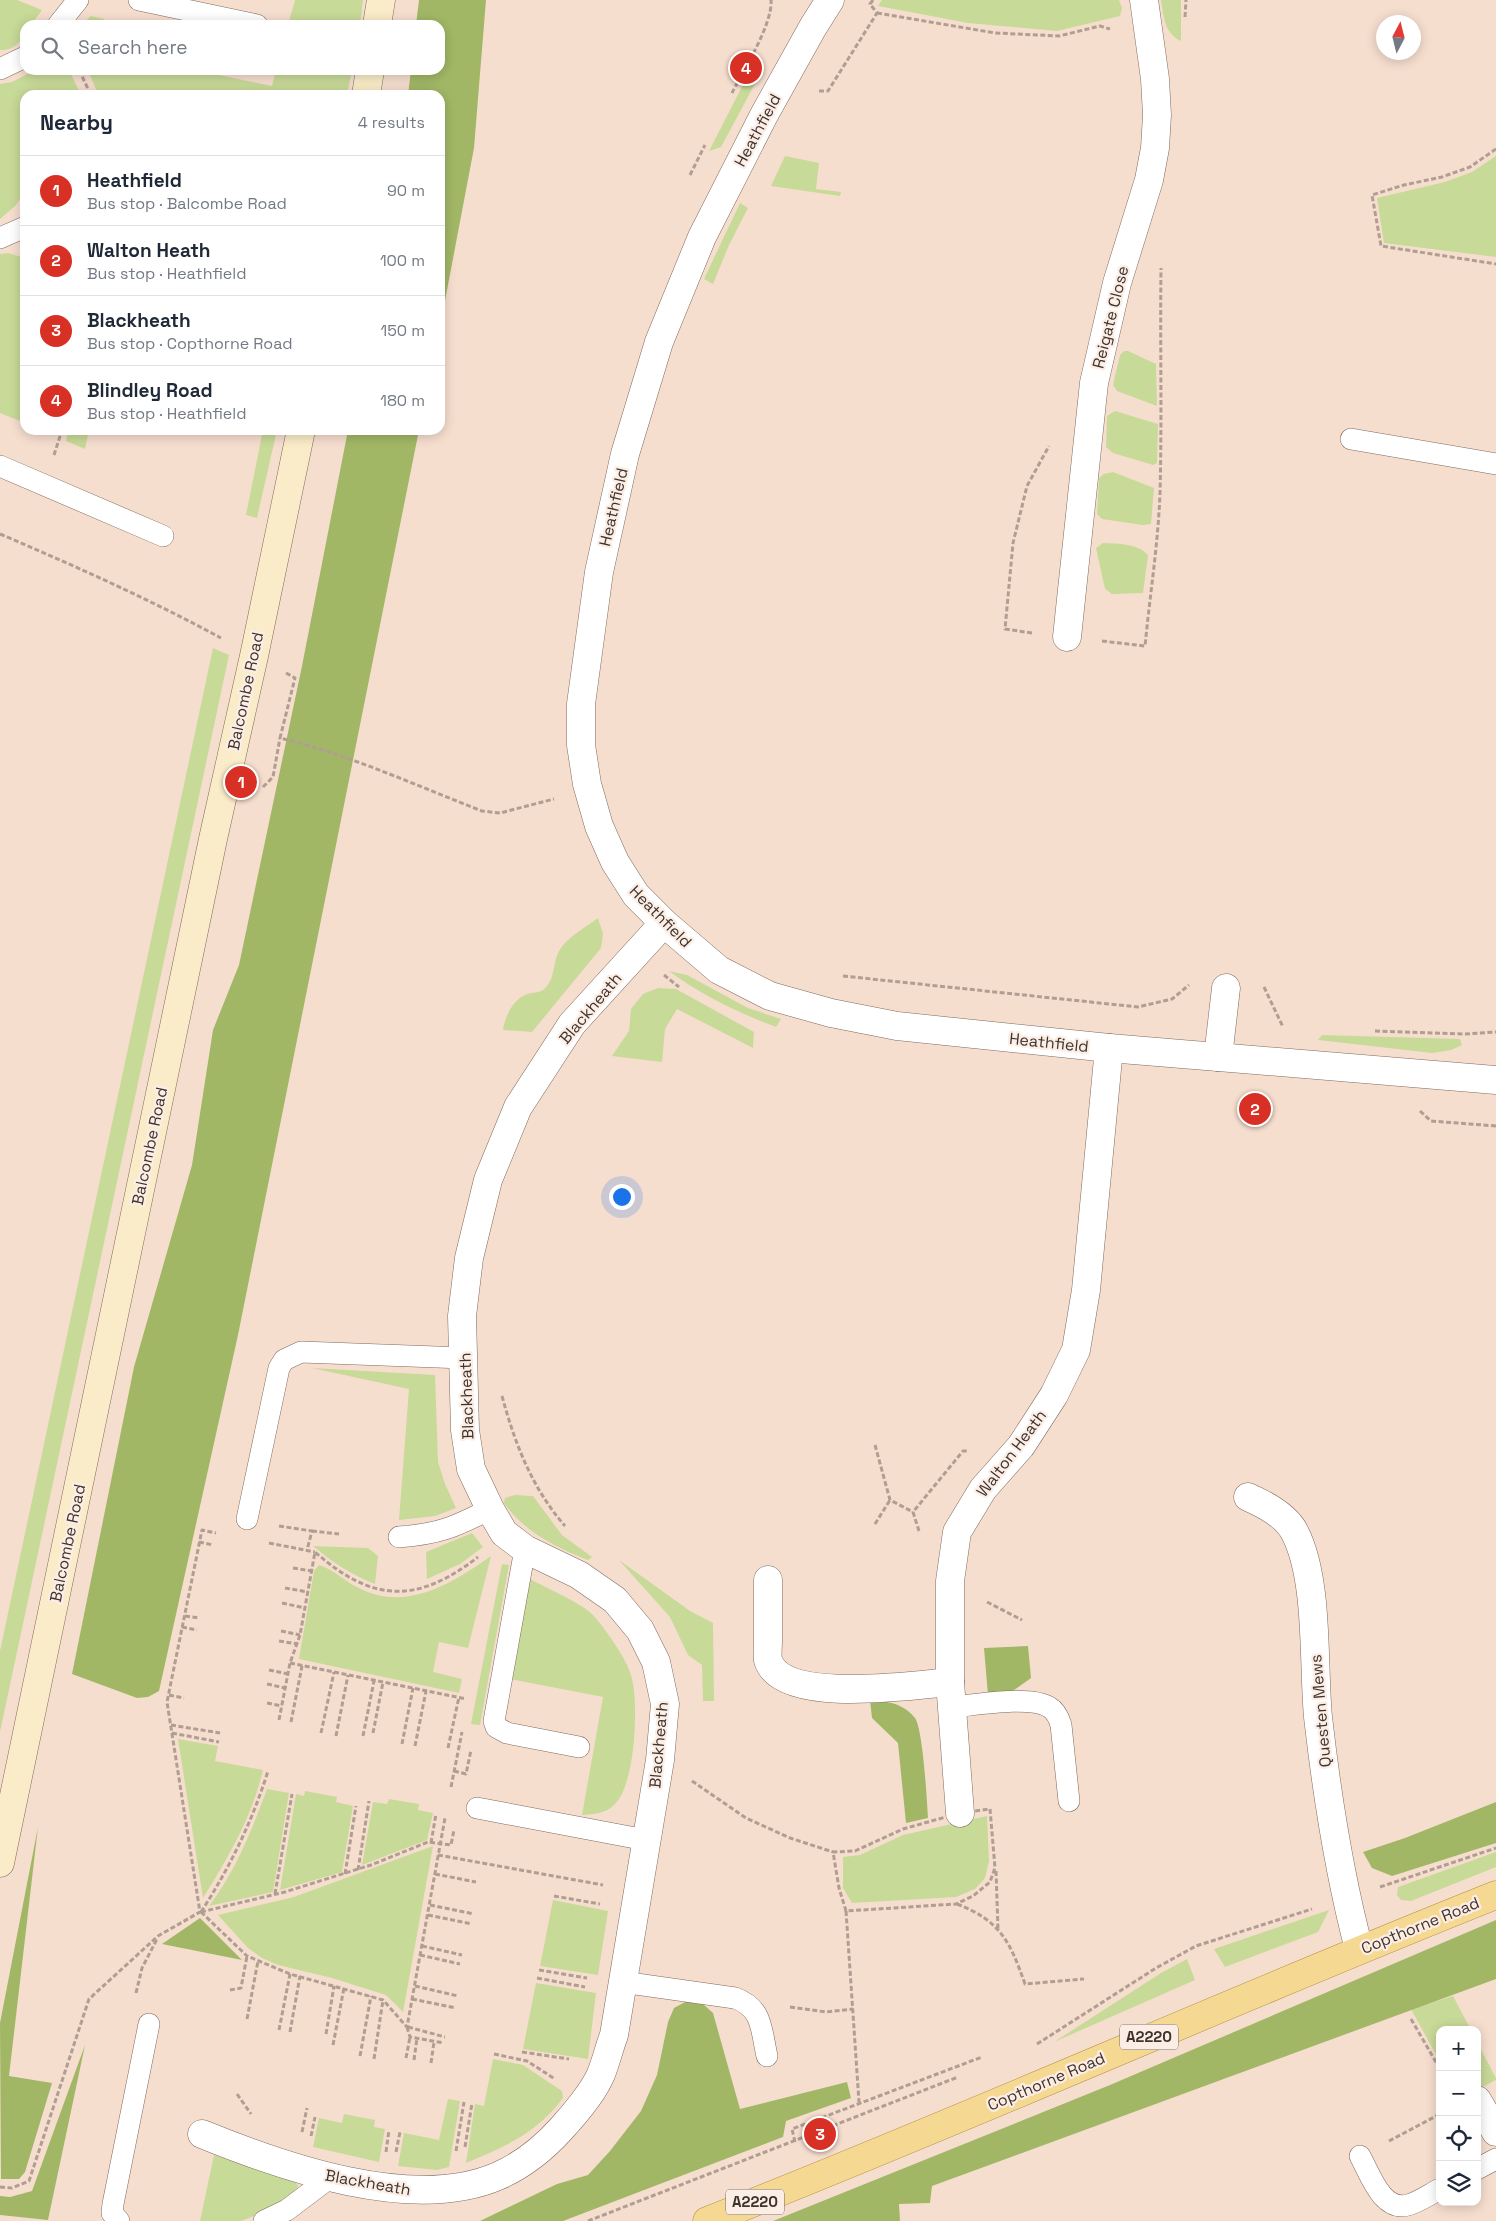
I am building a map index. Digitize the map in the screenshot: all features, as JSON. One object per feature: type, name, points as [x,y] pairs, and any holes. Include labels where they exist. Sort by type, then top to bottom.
[{"type":"main road","points":[[379,20],[381,0]]},
{"type":"main road","points":[[367,90],[369,75]]},
{"type":"main road","name":"Balcombe Road","points":[[0,1863],[208,858],[254,656],[299,435]]},
{"type":"main road","name":"Copthorne Road","points":[[707,2221],[803,2183],[1359,1950],[1496,1895]]},
{"type":"street","name":"Heathfield","points":[[830,0],[798,53],[702,237],[659,342],[625,454],[599,572],[581,704],[581,745],[587,784],[599,826],[615,862],[636,895],[664,923],[719,970],[770,996],[831,1013],[897,1026],[1109,1048],[1496,1080]]},
{"type":"street","name":"Reigate Close","points":[[1067,637],[1094,383],[1117,283],[1149,180],[1155,148],[1157,115],[1155,79],[1144,0]]},
{"type":"street","name":"Blackheath","points":[[202,2134],[279,2163],[332,2176],[415,2191],[455,2188],[498,2176],[539,2152],[574,2115],[601,2076],[614,2035],[660,1760],[664,1704],[656,1662],[640,1630],[615,1600],[579,1575],[515,1541],[490,1510],[471,1469],[465,1430],[462,1316],[469,1258],[488,1180],[518,1107],[572,1024],[664,923]]},
{"type":"street","points":[[1218,1057],[1226,988]]},
{"type":"street","name":"Walton Heath","points":[[960,1813],[951,1695],[950,1581],[957,1532],[983,1489],[1021,1446],[1054,1395],[1076,1350],[1086,1290],[1109,1048]]},
{"type":"street","name":"Questen Mews","points":[[1248,1497],[1270,1507],[1295,1532],[1307,1568],[1318,1716],[1334,1834],[1346,1898],[1359,1950]]},
{"type":"street","points":[[768,1580],[768,1661],[778,1674],[798,1684],[818,1689],[868,1689],[951,1695]]},
{"type":"street","points":[[1481,2107],[1496,2132]]},
{"type":"lane","points":[[62,20],[78,0]]},
{"type":"lane","points":[[139,0],[234,20]]},
{"type":"lane","points":[[0,69],[20,59]]},
{"type":"lane","points":[[0,238],[20,229]]},
{"type":"lane","points":[[1351,439],[1496,464]]},
{"type":"lane","points":[[0,466],[163,536]]},
{"type":"lane","points":[[246,1519],[279,1368],[284,1360],[301,1352],[464,1358]]},
{"type":"lane","points":[[400,1537],[425,1535],[453,1528],[490,1510]]},
{"type":"lane","points":[[515,1541],[494,1721],[496,1727],[507,1733],[579,1746]]},
{"type":"lane","points":[[951,1695],[1036,1703],[1048,1706],[1058,1716],[1061,1726],[1069,1801]]},
{"type":"lane","points":[[477,1808],[646,1840]]},
{"type":"lane","points":[[621,1986],[735,1998],[748,2003],[754,2010],[759,2022],[767,2056]]},
{"type":"lane","points":[[119,2221],[112,2213],[113,2204],[149,2024]]},
{"type":"lane","points":[[1360,2156],[1383,2198],[1390,2203],[1399,2207],[1409,2205],[1436,2191]]},
{"type":"lane","points":[[1481,2167],[1496,2159]]},
{"type":"lane","points":[[264,2221],[287,2210],[332,2176]]},
{"type":"path","points":[[731,94],[762,34],[772,7],[771,0]]},
{"type":"path","points":[[873,0],[870,4],[876,13],[995,33],[1059,36],[1100,26],[1150,39]]},
{"type":"path","points":[[814,91],[828,91],[876,13]]},
{"type":"path","points":[[81,75],[89,90]]},
{"type":"path","points":[[688,179],[709,137]]},
{"type":"path","points":[[1496,149],[1463,169],[1442,177],[1404,185],[1372,195],[1381,246],[1496,264]]},
{"type":"path","points":[[1051,443],[1027,486],[1013,543],[1005,629],[1145,646],[1160,496],[1162,265]]},
{"type":"path","points":[[0,534],[89,572],[173,612],[295,678],[280,738],[320,748],[359,761],[482,811],[500,813],[555,799]]},
{"type":"path","points":[[553,790],[558,808]]},
{"type":"path","points":[[637,953],[680,988]]},
{"type":"path","points":[[833,975],[1138,1007],[1172,999],[1193,981]]},
{"type":"path","points":[[1262,983],[1285,1029]]},
{"type":"path","points":[[1366,1031],[1465,1034],[1496,1032]]},
{"type":"path","points":[[1413,1105],[1431,1121],[1496,1126]]},
{"type":"path","points":[[500,1388],[522,1457],[546,1504],[569,1531]]},
{"type":"path","points":[[875,1445],[890,1500],[913,1512]]},
{"type":"path","points":[[875,1524],[890,1500]]},
{"type":"path","points":[[276,1529],[280,1524],[312,1531],[339,1534]]},
{"type":"path","points":[[221,1534],[202,1530],[167,1702],[200,1912],[247,1956],[290,1974],[383,2000],[407,2027],[410,2036],[406,2058]]},
{"type":"path","points":[[308,1550],[312,1531]]},
{"type":"path","points":[[260,1541],[315,1552],[337,1571],[364,1586],[381,1590],[415,1590],[433,1586],[515,1541]]},
{"type":"path","points":[[199,1542],[213,1545]]},
{"type":"path","points":[[279,1720],[290,1663],[300,1635],[315,1552]]},
{"type":"path","points":[[293,1568],[312,1571]]},
{"type":"path","points":[[285,1588],[308,1592]]},
{"type":"path","points":[[282,1603],[305,1608]]},
{"type":"path","points":[[184,1616],[199,1618]]},
{"type":"path","points":[[182,1627],[197,1630]]},
{"type":"path","points":[[281,1631],[300,1635]]},
{"type":"path","points":[[279,1641],[298,1644]]},
{"type":"path","points":[[290,1663],[468,1699],[466,1708]]},
{"type":"path","points":[[291,1722],[302,1666]]},
{"type":"path","points":[[269,1670],[288,1674]]},
{"type":"path","points":[[321,1732],[334,1672]]},
{"type":"path","points":[[336,1736],[348,1675]]},
{"type":"path","points":[[363,1736],[374,1680]]},
{"type":"path","points":[[373,1733],[383,1682]]},
{"type":"path","points":[[267,1684],[285,1688]]},
{"type":"path","points":[[402,1744],[413,1688]]},
{"type":"path","points":[[415,1746],[426,1691]]},
{"type":"path","points":[[168,1696],[184,1698]]},
{"type":"path","points":[[448,1748],[459,1697]]},
{"type":"path","points":[[267,1703],[282,1706]]},
{"type":"path","points":[[171,1725],[220,1733]]},
{"type":"path","points":[[451,1789],[463,1726]]},
{"type":"path","points":[[172,1733],[219,1742]]},
{"type":"path","points":[[454,1771],[466,1774],[473,1742]]},
{"type":"path","points":[[660,1760],[746,1818],[790,1838],[833,1852],[855,1851],[903,1829],[960,1813],[990,1809],[996,1868],[998,1929]]},
{"type":"path","points":[[200,1912],[225,1874],[247,1830],[268,1771]]},
{"type":"path","points":[[275,1895],[292,1794]]},
{"type":"path","points":[[358,1870],[369,1801]]},
{"type":"path","points":[[345,1874],[356,1806]]},
{"type":"path","points":[[431,1842],[436,1814]]},
{"type":"path","points":[[407,2027],[446,1816]]},
{"type":"path","points":[[0,2187],[12,2188],[29,2181],[89,1999],[158,1936],[200,1912],[275,1895],[345,1874],[431,1842],[451,1845]]},
{"type":"path","points":[[1030,2048],[1156,1968],[1196,1946],[1496,1848]]},
{"type":"path","points":[[833,1852],[839,1888],[846,1911],[859,2102]]},
{"type":"path","points":[[438,1855],[636,1902]]},
{"type":"path","points":[[846,1911],[956,1904],[974,1896],[990,1882],[996,1868]]},
{"type":"path","points":[[435,1874],[476,1882]]},
{"type":"path","points":[[554,1896],[636,1902]]},
{"type":"path","points":[[956,1904],[974,1911],[998,1929],[1014,1951],[1025,1984],[1084,1979]]},
{"type":"path","points":[[430,1905],[474,1914]]},
{"type":"path","points":[[428,1915],[472,1924]]},
{"type":"path","points":[[149,2024],[136,2019],[132,2012],[142,1968],[158,1936]]},
{"type":"path","points":[[422,1946],[462,1955]]},
{"type":"path","points":[[420,1955],[460,1964]]},
{"type":"path","points":[[230,1990],[241,1988],[247,1956]]},
{"type":"path","points":[[247,2019],[258,1961]]},
{"type":"path","points":[[539,1970],[621,1986]]},
{"type":"path","points":[[280,2030],[290,1974]]},
{"type":"path","points":[[290,2032],[300,1976]]},
{"type":"path","points":[[537,1978],[621,1986]]},
{"type":"path","points":[[326,2034],[334,1986]]},
{"type":"path","points":[[415,1986],[458,1996]]},
{"type":"path","points":[[334,2046],[344,1988]]},
{"type":"path","points":[[360,2056],[370,1996]]},
{"type":"path","points":[[374,2059],[383,2000]]},
{"type":"path","points":[[412,2000],[456,2008]]},
{"type":"path","points":[[748,2003],[826,2012],[853,2009]]},
{"type":"path","points":[[1411,2019],[1436,2062]]},
{"type":"path","points":[[407,2027],[445,2037]]},
{"type":"path","points":[[410,2036],[444,2044]]},
{"type":"path","points":[[414,2060],[417,2038]]},
{"type":"path","points":[[431,2063],[434,2042]]},
{"type":"path","points":[[522,2052],[604,2065]]},
{"type":"path","points":[[494,2054],[527,2062],[585,2098]]},
{"type":"path","points":[[794,2141],[792,2129],[859,2102],[982,2057]]},
{"type":"path","points":[[588,2221],[967,2073]]},
{"type":"path","points":[[455,2188],[464,2102]]},
{"type":"path","points":[[455,2188],[472,2103]]},
{"type":"path","points":[[1360,2156],[1436,2116]]},
{"type":"green space","points":[[0,0],[17,0],[42,10],[35,20],[20,20],[20,40],[15,46],[0,50]]},
{"type":"green space","points":[[295,0],[363,0],[361,20],[289,20]]},
{"type":"green space","points":[[419,0],[486,0],[474,148],[445,301],[445,90],[409,90],[410,75],[445,75],[445,20],[417,20]]},
{"type":"green space","points":[[882,0],[1119,0],[1122,8],[1120,16],[1057,31],[968,23],[878,6]]},
{"type":"green space","points":[[1161,0],[1181,0],[1181,41],[1175,38],[1168,29]]},
{"type":"green space","points":[[91,16],[104,19],[104,20],[87,20]]},
{"type":"green space","points":[[749,73],[757,80],[721,147],[709,151]]},
{"type":"green space","points":[[25,75],[71,75],[79,90],[20,90],[20,200],[0,219],[0,84],[12,82]]},
{"type":"green space","points":[[90,75],[219,75],[272,86],[275,75],[351,75],[348,90],[96,90]]},
{"type":"green space","points":[[785,156],[819,163],[816,189],[841,192],[840,196],[771,186]]},
{"type":"green space","points":[[1496,156],[1496,257],[1384,243],[1377,198],[1445,182],[1472,172]]},
{"type":"green space","points":[[740,203],[748,208],[729,245],[713,284],[704,279]]},
{"type":"green space","points":[[8,253],[20,257],[20,421],[0,413],[0,254]]},
{"type":"green space","points":[[1124,351],[1128,351],[1156,364],[1157,406],[1117,391],[1113,385],[1120,355]]},
{"type":"green space","points":[[1115,411],[1158,424],[1157,463],[1153,465],[1113,453],[1106,447],[1107,416]]},
{"type":"green space","points":[[67,435],[88,435],[85,449],[66,441]]},
{"type":"green space","points":[[262,435],[276,435],[257,518],[246,515]]},
{"type":"green space","points":[[347,435],[418,435],[238,1335],[159,1691],[148,1697],[137,1698],[72,1674],[134,1367],[192,1165],[213,1030],[239,965],[302,666]]},
{"type":"green space","points":[[1113,472],[1154,488],[1151,524],[1143,525],[1102,519],[1097,514],[1099,478],[1104,474]]},
{"type":"green space","points":[[1103,543],[1133,546],[1148,555],[1143,593],[1112,594],[1105,589],[1096,548]]},
{"type":"green space","points":[[213,648],[229,655],[0,1732],[0,1651]]},
{"type":"green space","points":[[598,918],[603,934],[601,948],[532,1032],[503,1030],[507,1015],[516,1001],[528,994],[541,991],[549,983],[557,955],[562,946]]},
{"type":"green space","points":[[669,971],[687,975],[748,1008],[781,1019],[776,1027],[748,1016],[707,996]]},
{"type":"green space","points":[[658,988],[676,989],[754,1032],[753,1048],[677,1009],[665,1029],[662,1062],[612,1056],[629,1031],[631,1009],[643,994]]},
{"type":"green space","points":[[1322,1035],[1460,1039],[1462,1045],[1451,1050],[1432,1053],[1318,1040]]},
{"type":"green space","points":[[312,1368],[435,1375],[438,1462],[456,1508],[435,1516],[399,1520],[409,1389]]},
{"type":"green space","points":[[515,1495],[533,1496],[562,1535],[592,1557],[588,1560],[553,1544],[522,1523],[504,1503],[505,1498]]},
{"type":"green space","points":[[472,1533],[483,1547],[460,1564],[427,1579],[426,1552]]},
{"type":"green space","points":[[313,1546],[368,1548],[378,1556],[375,1584],[343,1568]]},
{"type":"green space","points":[[491,1556],[468,1648],[439,1642],[433,1672],[462,1679],[459,1693],[299,1659],[314,1571],[319,1565],[363,1590],[380,1596],[397,1597],[430,1591],[462,1575]]},
{"type":"green space","points":[[619,1560],[690,1611],[713,1623],[714,1701],[703,1701],[702,1665],[688,1655],[670,1617]]},
{"type":"green space","points":[[502,1564],[509,1565],[480,1725],[471,1724]]},
{"type":"green space","points":[[530,1579],[572,1600],[593,1615],[618,1649],[631,1675],[635,1729],[631,1765],[627,1782],[621,1795],[611,1808],[603,1812],[582,1815],[603,1697],[510,1679]]},
{"type":"green space","points":[[1028,1646],[1031,1678],[1010,1693],[988,1695],[984,1648]]},
{"type":"green space","points":[[870,1700],[889,1702],[900,1706],[915,1718],[922,1750],[928,1818],[906,1823],[898,1743],[872,1718]]},
{"type":"green space","points":[[178,1739],[218,1746],[215,1761],[263,1770],[246,1821],[203,1898]]},
{"type":"green space","points":[[267,1789],[289,1793],[273,1892],[209,1906],[227,1879],[242,1850]]},
{"type":"green space","points":[[305,1791],[337,1797],[336,1802],[353,1806],[342,1872],[280,1890],[296,1794],[304,1796]]},
{"type":"green space","points":[[389,1799],[419,1804],[418,1810],[433,1813],[427,1840],[362,1865],[373,1802],[387,1804]]},
{"type":"green space","points":[[1496,1802],[1496,1843],[1392,1876],[1372,1868],[1363,1852],[1405,1838]]},
{"type":"green space","points":[[987,1816],[989,1861],[985,1878],[975,1889],[956,1897],[852,1903],[843,1888],[843,1857],[860,1855],[903,1835]]},
{"type":"green space","points":[[38,1827],[9,2076],[52,2083],[25,2172],[19,2179],[1,2179],[0,2023]]},
{"type":"green space","points":[[433,1846],[403,2012],[386,1995],[332,1978],[278,1965],[262,1958],[248,1948],[218,1915],[294,1897]]},
{"type":"green space","points":[[1496,1852],[1496,1867],[1411,1901],[1401,1900],[1397,1895],[1398,1887]]},
{"type":"green space","points":[[553,1900],[608,1911],[598,1975],[540,1966]]},
{"type":"green space","points":[[1329,1910],[1318,1932],[1225,1967],[1214,1949]]},
{"type":"green space","points":[[200,1918],[242,1960],[162,1944]]},
{"type":"green space","points":[[1496,1920],[1496,1979],[932,2186],[930,2203],[899,2204],[900,2221],[773,2221],[1110,2085]]},
{"type":"green space","points":[[1187,1959],[1195,1980],[1054,2042],[1161,1973]]},
{"type":"green space","points":[[536,1983],[596,1993],[588,2059],[523,2049]]},
{"type":"green space","points":[[1453,1996],[1469,2026],[1436,2026],[1436,2055],[1411,2009]]},
{"type":"green space","points":[[687,2001],[703,2004],[713,2013],[740,2109],[847,2082],[851,2098],[786,2121],[783,2137],[563,2221],[480,2221],[557,2184],[588,2175],[610,2151],[641,2111],[657,2075],[668,2022],[674,2008]]},
{"type":"green space","points":[[85,2045],[48,2220],[0,2215],[0,2196],[10,2197],[32,2191]]},
{"type":"green space","points":[[1481,2050],[1496,2078],[1496,2080],[1481,2088]]},
{"type":"green space","points":[[493,2059],[523,2065],[562,2091],[563,2098],[531,2130],[494,2151],[466,2163],[475,2104],[484,2106]]},
{"type":"green space","points":[[448,2099],[460,2101],[449,2167],[437,2170],[398,2166],[404,2133],[439,2140]]},
{"type":"green space","points":[[344,2114],[375,2120],[374,2127],[385,2129],[379,2162],[313,2147],[319,2118],[342,2123]]},
{"type":"green space","points":[[214,2155],[295,2181],[298,2186],[296,2192],[267,2211],[241,2221],[200,2221]]},
{"type":"place","name":"Blindley Road","points":[[746,68]]},
{"type":"place","name":"Heathfield","points":[[241,782]]},
{"type":"place","name":"Walton Heath","points":[[1255,1109]]},
{"type":"place","name":"Blackheath","points":[[820,2134]]}]
